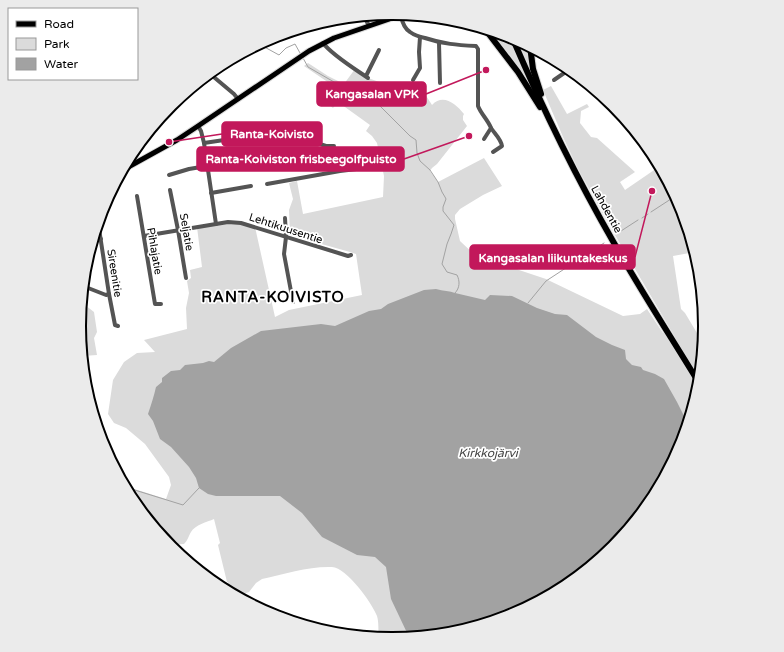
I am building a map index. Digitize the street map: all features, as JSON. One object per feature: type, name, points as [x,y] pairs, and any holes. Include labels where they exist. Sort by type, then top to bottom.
[{"type":"highway","points":[[491,36],[518,72],[557,135]]},
{"type":"highway","name":"Lahdentie","points":[[516,46],[582,186],[614,243],[694,374]]},
{"type":"highway","points":[[531,54],[536,79],[557,135]]},
{"type":"main road","points":[[132,165],[177,140],[298,58],[323,43],[386,20]]},
{"type":"street","points":[[404,21],[409,32],[420,37],[439,43],[476,46],[478,49],[478,106],[502,143],[502,146],[493,152]]},
{"type":"street","points":[[367,22],[369,26]]},
{"type":"street","points":[[413,80],[420,68],[420,37]]},
{"type":"street","points":[[323,43],[351,67],[367,77],[379,50]]},
{"type":"street","points":[[439,43],[440,83]]},
{"type":"street","points":[[554,80],[564,73]]},
{"type":"street","points":[[214,77],[238,99]]},
{"type":"street","points":[[198,126],[204,143],[216,224]]},
{"type":"street","points":[[484,139],[492,128]]},
{"type":"street","points":[[204,143],[283,132],[326,146],[334,146]]},
{"type":"street","points":[[169,175],[189,169],[207,166]]},
{"type":"street","points":[[267,184],[340,171],[381,166]]},
{"type":"street","points":[[211,193],[217,189],[251,186]]},
{"type":"street","name":"Seljatie","points":[[170,190],[186,278]]},
{"type":"street","name":"Pihlajatie","points":[[137,196],[155,304],[161,304]]},
{"type":"street","points":[[285,218],[286,237],[284,254],[293,302]]},
{"type":"street","name":"Lehtikuusentie","points":[[144,236],[228,222],[241,223],[348,256],[351,255]]},
{"type":"street","name":"Sireenitie","points":[[100,234],[115,325],[118,326]]},
{"type":"street","points":[[89,288],[106,295],[109,294]]},
{"type":"green space","points":[[497,39],[513,45],[525,78]]},
{"type":"green space","points":[[522,49],[528,52],[533,78]]},
{"type":"green space","name":"Kirkkojärvi","points":[[308,63],[344,84],[355,69],[368,78],[388,86],[388,91],[415,97],[425,94],[432,105],[441,100],[445,100],[457,107],[464,114],[463,120],[467,126],[430,171],[438,182],[484,158],[502,186],[483,195],[460,209],[455,215],[460,241],[477,257],[487,252],[519,270],[546,279],[623,316],[640,314],[647,309],[663,333],[665,332],[693,378],[688,405],[675,443],[657,479],[635,512],[622,528],[594,556],[562,580],[545,591],[509,609],[490,616],[471,622],[432,629],[392,632],[379,631],[378,618],[365,595],[345,573],[332,567],[306,569],[262,579],[256,583],[249,592],[244,594],[239,591],[227,582],[218,545],[220,543],[214,519],[195,527],[184,544],[178,544],[149,512],[133,489],[166,499],[171,485],[169,477],[145,444],[126,428],[114,423],[108,414],[113,380],[124,362],[137,353],[155,352],[144,340],[187,329],[186,308],[189,293],[187,281],[191,278],[190,270],[202,267],[197,227],[228,222],[255,227],[275,317],[289,310],[362,295],[356,254],[290,235],[289,210],[293,199],[289,183],[297,181],[303,214],[383,197],[384,176],[377,143],[366,131],[370,125],[338,102],[333,108],[328,104],[335,87],[304,66]]},
{"type":"green space","points":[[551,86],[567,114],[587,104],[589,107],[581,111],[580,123],[591,137],[597,138],[635,172],[620,182],[625,190],[655,170],[657,173],[675,209],[689,253],[673,256],[681,309],[698,334],[695,369],[674,337],[578,169],[543,90]]},
{"type":"green space","points":[[87,307],[94,312],[97,332],[94,338],[97,355],[88,356],[86,326]]},
{"type":"water","name":"Kirkkojärvi","points":[[436,289],[485,300],[490,295],[512,296],[537,308],[555,314],[567,315],[596,337],[625,350],[626,359],[632,365],[641,367],[643,370],[664,379],[684,417],[675,443],[657,479],[635,512],[622,528],[594,556],[578,569],[545,591],[509,609],[490,616],[452,626],[406,631],[391,599],[386,567],[375,557],[357,555],[322,537],[302,513],[280,496],[216,496],[208,494],[199,488],[196,478],[189,467],[171,447],[160,439],[153,421],[148,414],[156,387],[162,382],[162,378],[171,371],[180,370],[185,365],[209,361],[214,362],[231,348],[261,331],[321,324],[335,326],[369,311],[381,309],[388,304],[424,290]]},
{"type":"waterway","points":[[266,48],[279,55],[286,48],[295,44],[300,53]]},
{"type":"waterway","points":[[303,58],[308,67],[341,86],[363,96],[369,102],[378,104],[410,136],[416,140],[417,153],[420,161],[430,170],[438,182],[446,199],[443,211],[454,225],[442,264],[447,272],[457,275],[459,284],[455,293]]},
{"type":"waterway","points":[[651,212],[670,199]]},
{"type":"waterway","points":[[642,218],[648,214]]},
{"type":"waterway","points":[[621,231],[638,220]]},
{"type":"waterway","points":[[528,303],[546,281],[604,243]]},
{"type":"waterway","points":[[134,490],[183,505],[199,488]]},
{"type":"place","name":"Kangasalan VPK","points":[[486,70]]},
{"type":"place","name":"Ranta-Koiviston frisbeegolfpuisto","points":[[469,136]]},
{"type":"place","name":"Ranta-Koivisto","points":[[169,142]]},
{"type":"place","name":"Kangasalan liikuntakeskus","points":[[652,191]]},
{"type":"district","name":"RANTA-KOIVISTO","points":[[273,297]]}]
